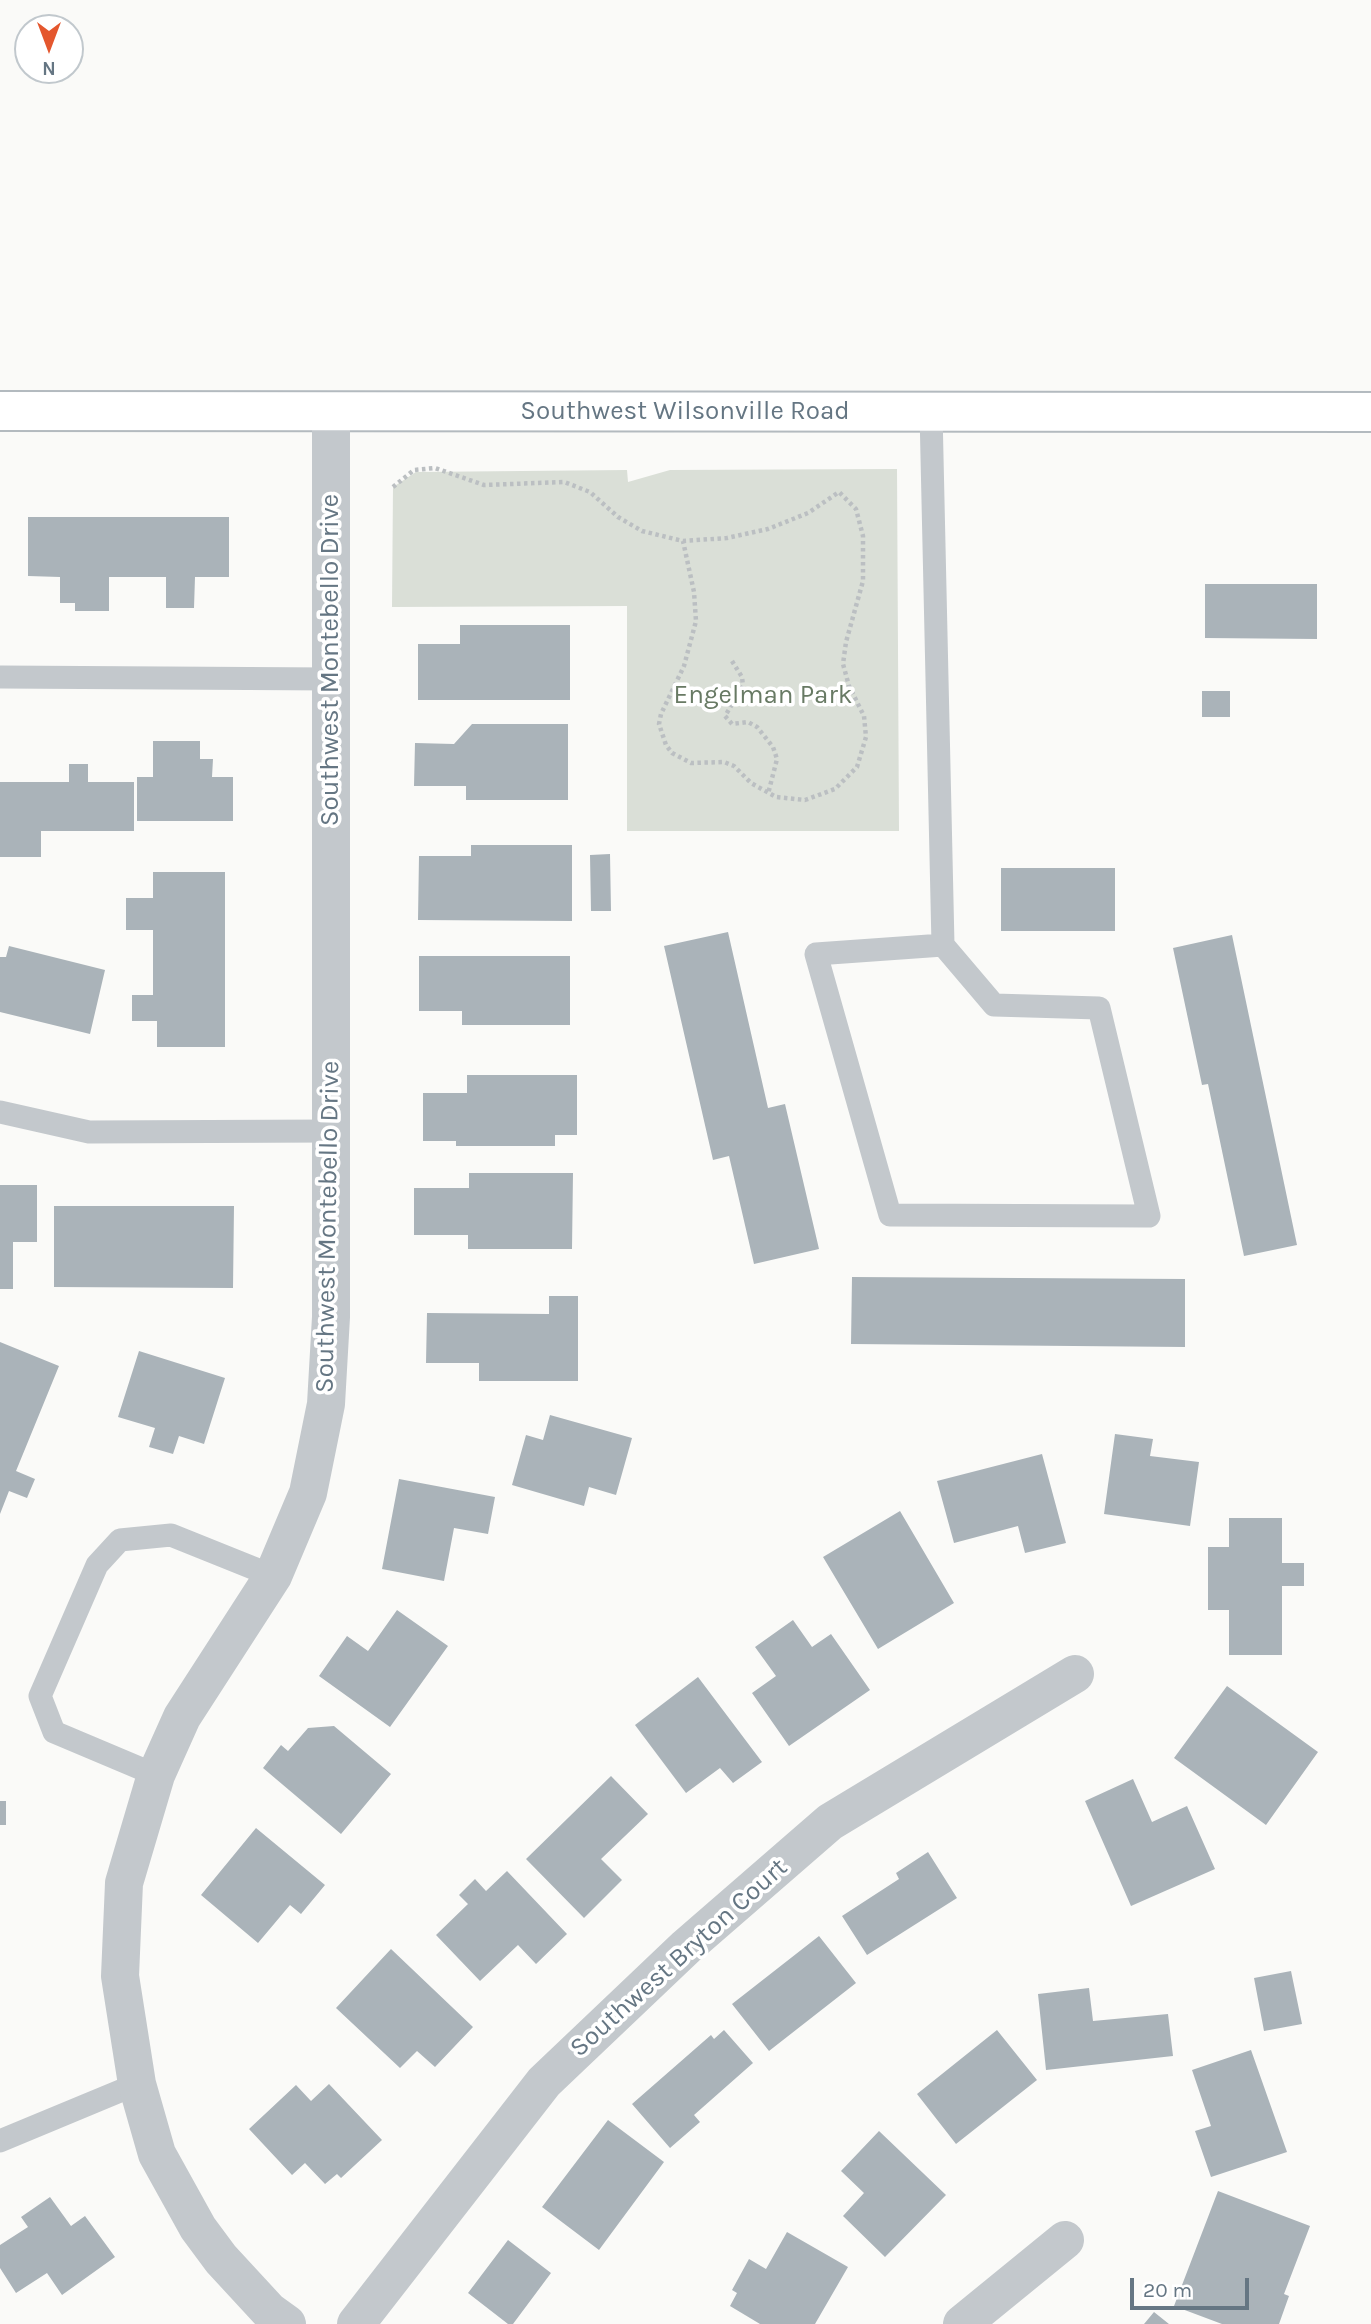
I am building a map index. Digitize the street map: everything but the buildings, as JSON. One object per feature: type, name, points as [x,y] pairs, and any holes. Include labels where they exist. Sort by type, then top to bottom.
[{"type":"main road","name":"Southwest Wilsonville Road","points":[[0,411],[1371,412]]},
{"type":"street","name":"Southwest Montebello Drive","points":[[287,2324],[269,2311],[221,2259],[198,2228],[157,2154],[137,2084],[120,1976],[124,1883],[156,1775],[182,1717],[273,1576],[308,1493],[326,1404],[331,1317],[331,412]]},
{"type":"street","name":"Southwest Bryton Court","points":[[356,2324],[544,2082],[686,1947],[830,1822],[1075,1674]]},
{"type":"street","points":[[962,2324],[1065,2240]]},
{"type":"lane","points":[[931,412],[943,945],[994,1005],[1099,1008],[1149,1216],[890,1215],[816,954],[943,945]]},
{"type":"lane","points":[[0,677],[331,679]]},
{"type":"lane","points":[[0,1112],[89,1132],[331,1131]]},
{"type":"lane","points":[[156,1775],[54,1732],[40,1696],[97,1565],[120,1540],[171,1535],[273,1576]]},
{"type":"lane","points":[[0,2141],[137,2084]]},
{"type":"path","points":[[393,487],[414,470],[435,468],[484,485],[565,482],[590,492],[618,517],[642,531],[683,541],[727,538],[768,529],[808,513],[839,492],[858,515],[863,536],[863,582],[844,664],[849,686],[864,716],[865,747],[851,775],[826,794],[795,801],[768,794],[751,783],[734,766],[724,762],[703,764],[681,759],[672,753],[661,735],[661,714],[684,666],[696,621],[694,592],[683,541]]},
{"type":"path","points":[[732,661],[742,677],[743,686],[725,716],[732,724],[748,722],[757,727],[773,747],[777,759],[768,794]]},
{"type":"green space","name":"Engelman Park","points":[[897,469],[899,831],[627,831],[627,606],[392,607],[393,487],[416,472],[627,470],[628,482],[670,470]]}]
